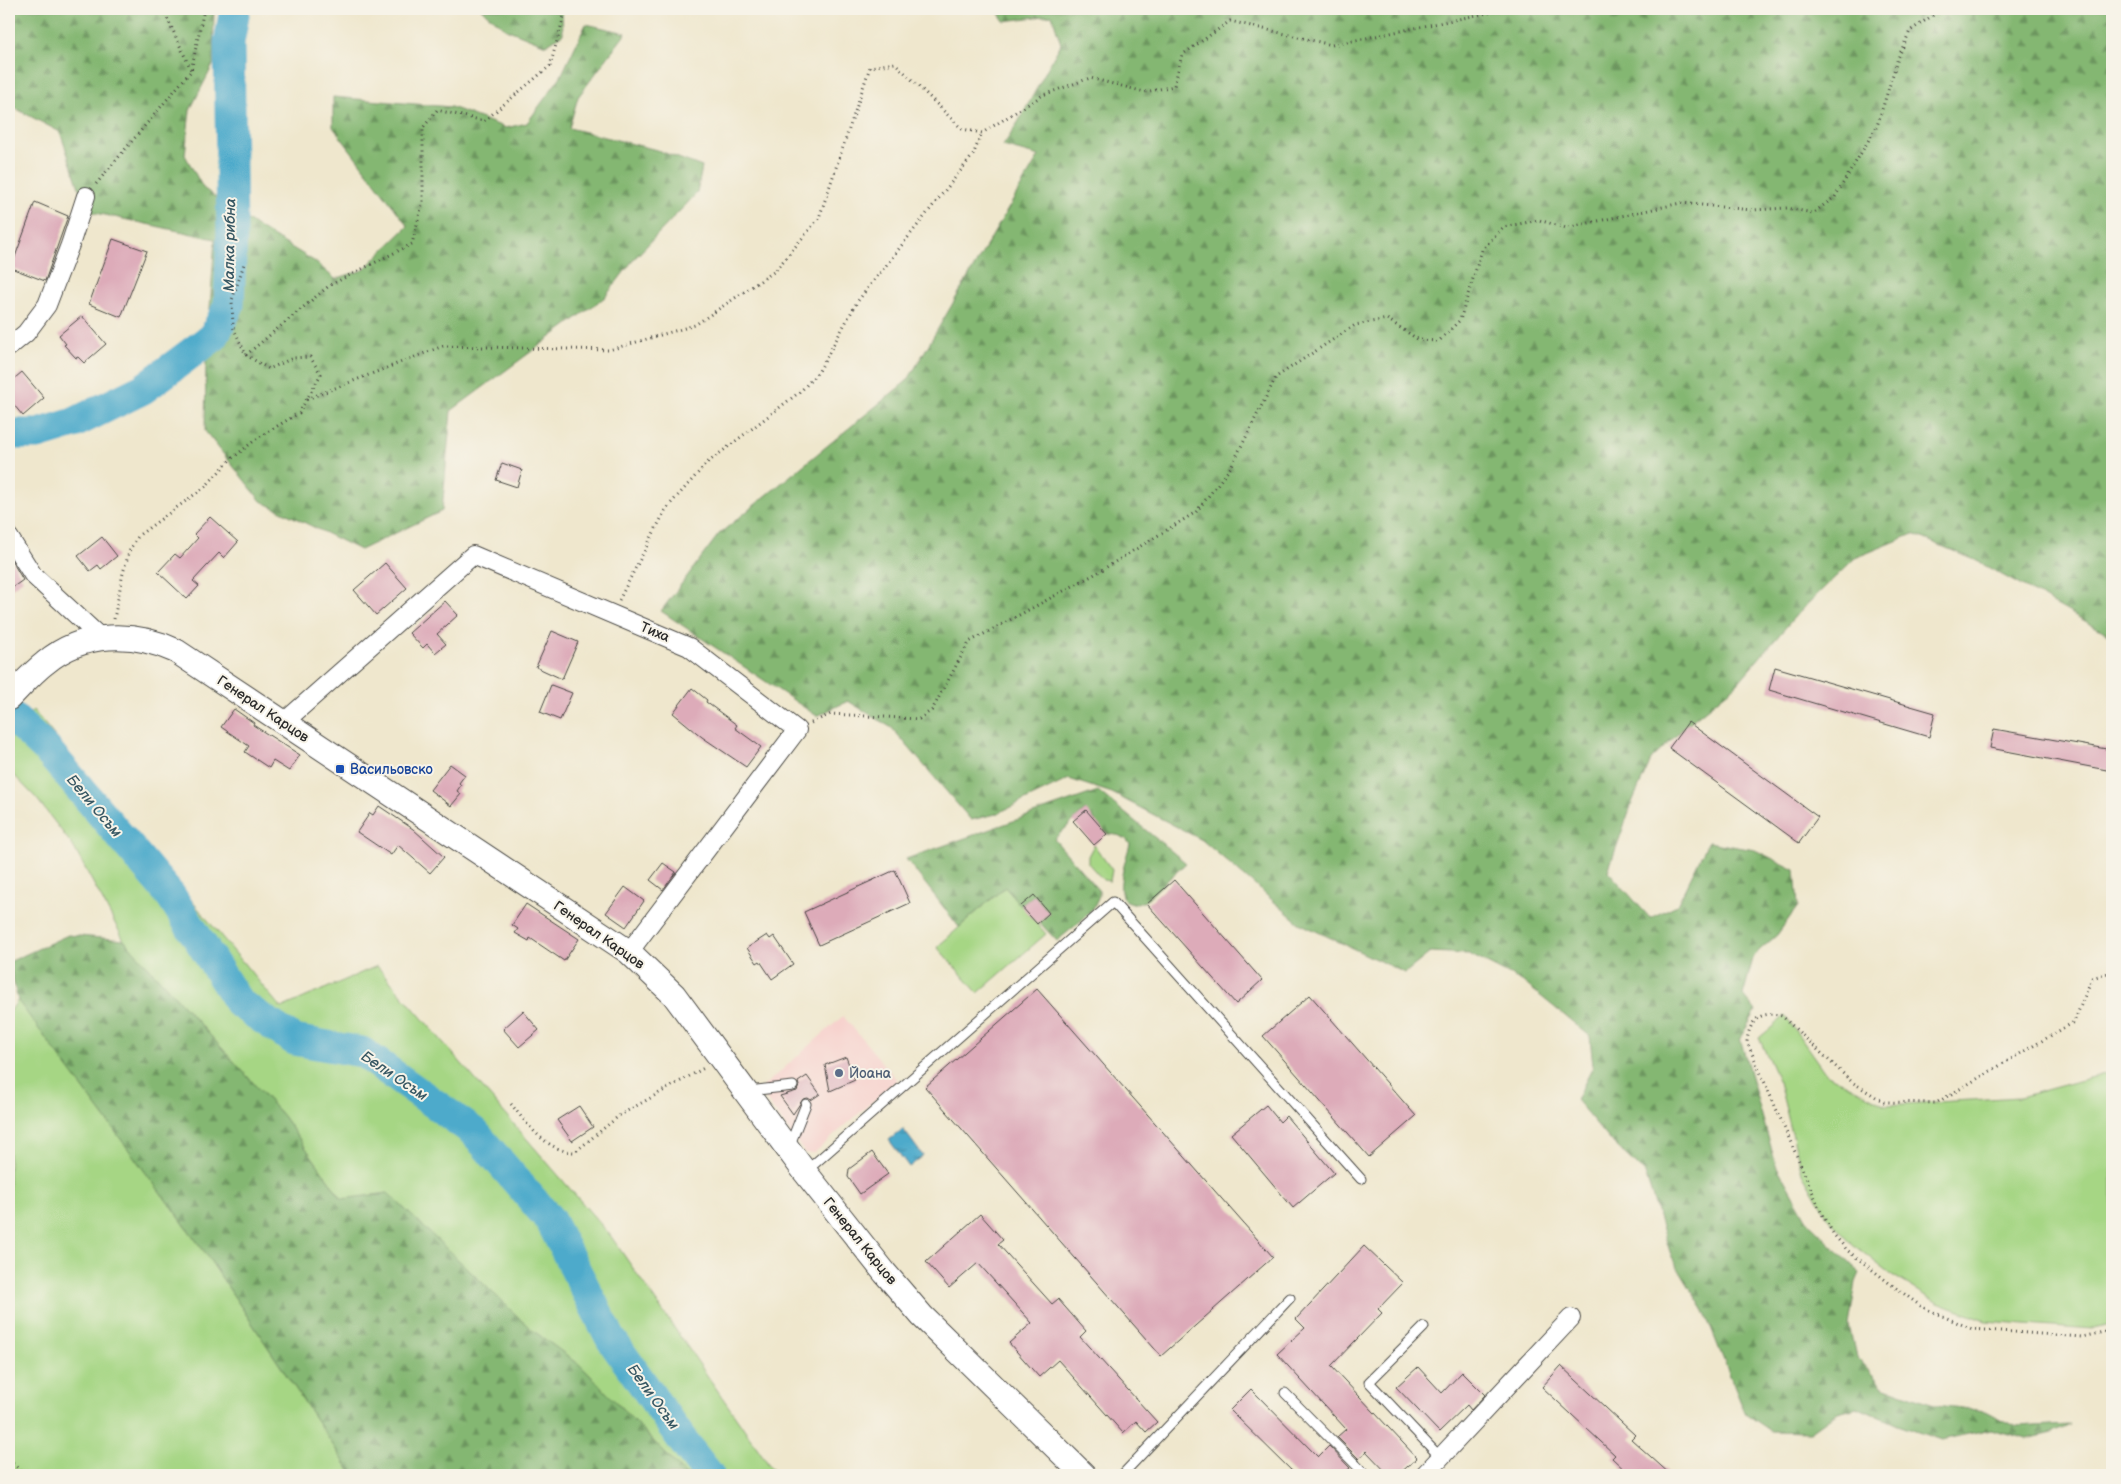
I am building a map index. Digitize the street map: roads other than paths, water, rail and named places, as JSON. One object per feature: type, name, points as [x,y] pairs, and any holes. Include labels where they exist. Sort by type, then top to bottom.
[{"type":"main road","name":"Генерал Карцов","points":[[9,698],[45,662],[77,644],[107,638],[145,639],[176,651],[629,952],[674,995],[849,1229],[922,1316],[1084,1475]]},
{"type":"street","points":[[9,347],[26,333],[47,305],[86,196]]},
{"type":"street","points":[[9,537],[33,575],[107,638]]},
{"type":"street","name":"Тиха","points":[[283,723],[473,555],[689,647],[797,730],[629,952]]},
{"type":"street","points":[[1424,1475],[1570,1318]]},
{"type":"lane","points":[[805,1172],[1113,902],[1362,1179]]},
{"type":"lane","points":[[746,1091],[793,1086]]},
{"type":"lane","points":[[788,1149],[806,1104]]},
{"type":"lane","points":[[1122,1475],[1290,1298]]},
{"type":"lane","points":[[1424,1327],[1368,1382],[1441,1458]]},
{"type":"lane","points":[[1285,1393],[1366,1475]]},
{"type":"water","points":[[903,1129],[923,1156],[909,1167],[889,1140]]},
{"type":"waterway","name":"Малка рибна","points":[[9,434],[38,434],[74,423],[143,389],[214,336],[229,305],[232,231],[229,43],[235,9]]},
{"type":"waterway","name":"Бели Осъм","points":[[9,714],[47,750],[171,896],[239,1003],[294,1040],[362,1052],[474,1132],[550,1220],[611,1339],[709,1475]]},
{"type":"place","name":"Васильовско","points":[[340,769]]},
{"type":"place","name":"Йоана","points":[[839,1073]]}]
